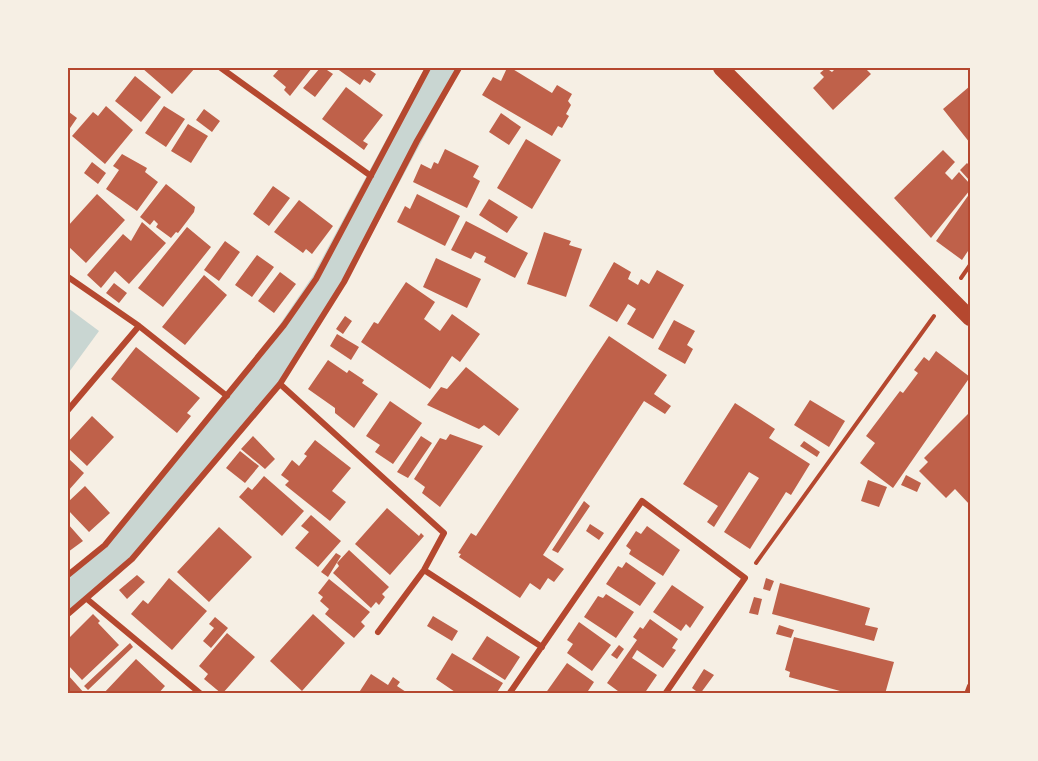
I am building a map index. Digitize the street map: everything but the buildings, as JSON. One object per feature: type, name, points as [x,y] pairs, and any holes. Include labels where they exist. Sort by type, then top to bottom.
[{"type":"highway","points":[[721,68],[970,318]]},
{"type":"street","points":[[221,68],[371,176]]},
{"type":"street","points":[[68,575],[105,545],[284,325],[316,279],[428,68]]},
{"type":"street","points":[[68,614],[132,559],[280,384],[344,282],[417,141],[459,68]]},
{"type":"street","points":[[68,277],[139,326],[227,396]]},
{"type":"street","points":[[68,410],[139,326]]},
{"type":"street","points":[[280,384],[444,533],[424,570],[378,632]]},
{"type":"street","points":[[509,693],[642,501],[745,578],[665,693]]},
{"type":"street","points":[[424,570],[542,647]]},
{"type":"street","points":[[87,599],[201,693]]},
{"type":"street","points":[[967,693],[970,686]]},
{"type":"path","points":[[742,583],[949,296]]},
{"type":"shaded area","points":[[68,308],[99,331],[69,372],[68,371]]},
{"type":"waterway","points":[[68,595],[109,562],[264,376],[326,285],[443,68]]}]
